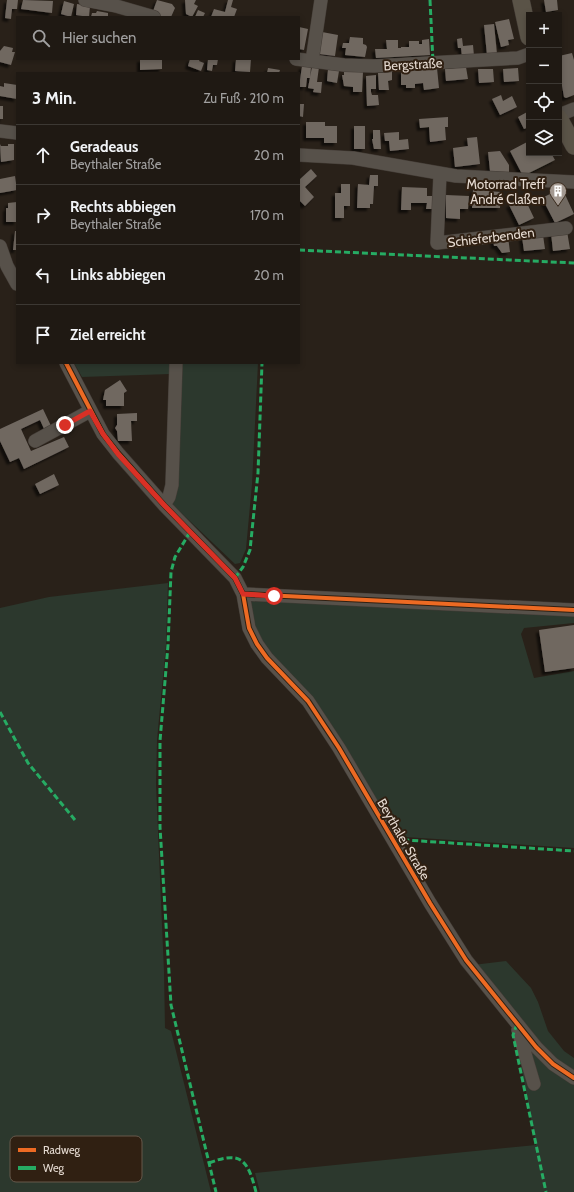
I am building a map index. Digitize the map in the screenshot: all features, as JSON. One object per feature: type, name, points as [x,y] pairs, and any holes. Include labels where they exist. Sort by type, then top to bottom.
[{"type":"main road","points":[[520,0],[526,25]]},
{"type":"main road","points":[[560,120],[574,146]]},
{"type":"street","points":[[84,0],[116,6],[151,16]]},
{"type":"street","points":[[312,61],[321,0]]},
{"type":"street","name":"Bergstraße","points":[[300,60],[344,66],[374,66],[518,58],[526,55]]},
{"type":"street","points":[[562,114],[574,109]]},
{"type":"street","points":[[0,131],[16,134]]},
{"type":"street","points":[[300,155],[352,158],[440,174],[574,182]]},
{"type":"street","name":"Schieferbenden","points":[[440,174],[437,243],[566,228]]},
{"type":"street","points":[[0,246],[7,266],[16,282]]},
{"type":"street","name":"Beythaler Straße","points":[[66,364],[103,434],[118,454],[164,505],[235,578],[243,594],[249,628],[257,644],[267,658],[308,701],[339,748],[458,948],[516,1024],[553,1064],[574,1078]]},
{"type":"street","points":[[164,505],[169,498],[172,484],[176,364]]},
{"type":"street","points":[[35,441],[90,411]]},
{"type":"street","points":[[243,594],[574,610]]},
{"type":"street","points":[[516,1024],[534,1084]]},
{"type":"green space","points":[[75,364],[170,364],[170,374],[82,377]]},
{"type":"green space","points":[[181,364],[258,364],[252,484],[246,549],[240,563],[235,564],[173,505],[171,500]]},
{"type":"green space","points":[[168,583],[166,645],[157,740],[156,784],[165,1028],[171,1031],[211,1192],[0,1192],[0,608],[49,597]]},
{"type":"green space","points":[[257,598],[574,613],[574,623],[524,628],[521,634],[534,678],[574,671],[574,848],[405,837],[394,832],[271,656],[254,627],[250,601]]},
{"type":"green space","points":[[506,961],[531,988],[538,1002],[548,1031],[564,1051],[574,1058],[574,1075],[555,1062],[473,965]]},
{"type":"green space","points":[[518,1039],[574,1081],[574,1192],[260,1192],[255,1173],[536,1145],[517,1043]]},
{"type":"building","points":[[7,0],[18,0],[17,9],[12,9],[11,19],[5,18]]},
{"type":"building","points":[[23,0],[53,1],[52,13],[21,9]]},
{"type":"building","points":[[157,0],[172,4],[175,8],[171,16],[158,16],[152,14]]},
{"type":"building","points":[[185,0],[196,0],[194,4],[198,6],[193,16],[186,14]]},
{"type":"building","points":[[228,0],[233,0],[231,7],[237,9],[234,16],[211,16],[214,9],[225,12]]},
{"type":"building","points":[[544,0],[557,0],[558,10],[546,12]]},
{"type":"building","points":[[64,1],[74,4],[71,16],[61,14]]},
{"type":"building","points":[[77,4],[90,6],[89,16],[76,15]]},
{"type":"building","points":[[198,10],[205,13],[204,16],[195,16]]},
{"type":"building","points":[[97,11],[108,13],[108,16],[91,16],[92,13],[96,13]]},
{"type":"building","points":[[509,19],[514,39],[508,40],[509,45],[501,47],[495,22]]},
{"type":"building","points":[[494,24],[497,54],[487,55],[484,25]]},
{"type":"building","points":[[300,27],[308,29],[304,50],[300,49]]},
{"type":"building","points":[[322,32],[338,35],[335,56],[319,54]]},
{"type":"building","points":[[350,37],[363,38],[363,44],[367,47],[365,57],[345,55],[346,48],[342,48],[343,43],[349,43]]},
{"type":"building","points":[[462,38],[463,46],[473,45],[474,56],[462,57],[461,48],[458,48],[457,39]]},
{"type":"building","points":[[429,39],[430,55],[376,58],[375,49],[387,49],[386,40],[398,40],[398,48],[401,48],[409,47],[409,41],[419,41],[419,44],[422,44],[422,40]]},
{"type":"building","points":[[4,46],[13,48],[12,52],[15,52],[11,65],[0,62],[0,51]]},
{"type":"building","points":[[572,53],[574,60],[574,95],[566,98],[564,97],[562,86],[562,55]]},
{"type":"building","points":[[140,60],[162,60],[162,69],[140,70]]},
{"type":"building","points":[[190,60],[200,60],[204,63],[201,71],[188,66]]},
{"type":"building","points":[[208,60],[218,60],[217,65],[213,65],[212,71],[207,70]]},
{"type":"building","points":[[236,60],[251,60],[250,72],[235,71]]},
{"type":"building","points":[[302,66],[311,67],[310,78],[307,78],[306,87],[300,87]]},
{"type":"building","points":[[312,67],[319,67],[317,82],[322,82],[321,93],[313,92],[314,89],[308,88]]},
{"type":"building","points":[[466,67],[468,79],[446,81],[445,69]]},
{"type":"building","points":[[268,68],[280,70],[279,72],[267,72]]},
{"type":"building","points":[[437,68],[439,88],[424,90],[423,83],[415,84],[415,88],[406,88],[406,85],[401,85],[401,71]]},
{"type":"building","points":[[518,68],[519,81],[504,82],[503,69]]},
{"type":"building","points":[[328,69],[339,71],[337,83],[327,81]]},
{"type":"building","points":[[478,69],[493,69],[494,82],[479,83]]},
{"type":"building","points":[[344,72],[363,72],[362,92],[353,92],[353,87],[344,86],[342,75],[344,75]]},
{"type":"building","points":[[392,72],[392,80],[388,81],[389,90],[379,90],[378,73]]},
{"type":"building","points":[[376,75],[376,89],[371,89],[371,92],[372,95],[378,95],[379,105],[367,106],[366,76]]},
{"type":"building","points":[[4,83],[16,85],[16,99],[0,96],[0,86],[4,87]]},
{"type":"building","points":[[501,95],[503,101],[512,96],[517,107],[500,115],[492,99]]},
{"type":"building","points":[[300,104],[304,104],[303,117],[300,116]]},
{"type":"building","points":[[0,106],[3,106],[3,119],[0,119]]},
{"type":"building","points":[[526,113],[526,128],[524,129],[518,117]]},
{"type":"building","points":[[448,117],[448,127],[445,127],[446,140],[430,142],[429,127],[420,128],[419,119]]},
{"type":"building","points":[[306,122],[325,122],[325,126],[337,126],[337,143],[324,143],[324,138],[306,138]]},
{"type":"building","points":[[354,126],[365,126],[365,149],[354,149]]},
{"type":"building","points":[[373,130],[380,130],[381,149],[374,149],[372,139]]},
{"type":"building","points":[[399,132],[399,140],[408,139],[409,149],[390,151],[389,141],[385,141],[384,133]]},
{"type":"building","points":[[477,137],[480,164],[455,167],[453,148],[468,146],[467,138]]},
{"type":"building","points":[[526,143],[526,156],[553,156],[555,160],[523,176],[510,151]]},
{"type":"building","points":[[0,144],[1,146],[8,146],[8,144],[14,144],[14,160],[1,162]]},
{"type":"building","points":[[500,151],[509,165],[509,173],[499,174],[496,171],[490,171],[488,152]]},
{"type":"building","points":[[311,169],[317,176],[305,187],[314,197],[305,206],[300,201],[300,179]]},
{"type":"building","points":[[370,175],[378,175],[378,186],[374,186],[373,204],[370,204],[370,208],[357,208],[358,184],[369,185]]},
{"type":"building","points":[[15,176],[16,190],[0,193],[0,179]]},
{"type":"building","points":[[341,184],[350,184],[350,206],[344,206],[344,218],[335,218],[335,193],[341,193]]},
{"type":"building","points":[[402,187],[427,188],[427,196],[435,196],[434,209],[426,209],[427,203],[411,203],[411,210],[401,210]]},
{"type":"building","name":"Motorrad Treff André Claßen","points":[[562,188],[574,214],[555,223],[542,198]]},
{"type":"building","points":[[473,190],[501,192],[500,208],[472,208]]},
{"type":"building","points":[[446,195],[469,196],[468,209],[460,209],[460,219],[446,218]]},
{"type":"building","points":[[524,197],[534,218],[519,225],[509,205]]},
{"type":"building","points":[[16,202],[16,222],[6,222],[6,208],[8,208],[8,203]]},
{"type":"building","points":[[15,231],[16,231],[16,250],[13,250]]},
{"type":"building","points":[[567,231],[570,249],[553,251],[551,233]]},
{"type":"building","points":[[543,235],[545,249],[524,251],[522,237]]},
{"type":"building","points":[[508,237],[510,252],[502,253],[497,246],[494,246],[493,239]]},
{"type":"building","points":[[120,380],[127,391],[124,393],[124,406],[106,406],[106,400],[103,400],[105,390]]},
{"type":"building","points":[[43,409],[52,428],[45,431],[40,420],[21,429],[31,451],[64,437],[69,447],[24,469],[19,458],[10,462],[0,441],[0,429]]},
{"type":"building","points":[[137,413],[137,421],[131,421],[132,441],[118,441],[117,431],[115,428],[117,425],[117,414]]},
{"type":"building","points":[[54,474],[59,485],[40,494],[35,484]]},
{"type":"building","points":[[574,625],[574,668],[545,672],[539,630]]},
{"type":"marked path","points":[[430,0],[433,62]]},
{"type":"marked path","points":[[300,250],[574,263]]},
{"type":"marked path","points":[[235,578],[243,567],[250,550],[258,473],[262,364]]},
{"type":"marked path","points":[[190,532],[175,557],[171,572],[168,645],[160,741],[160,827],[171,1005],[216,1192]]},
{"type":"marked path","points":[[0,712],[28,763],[75,820]]},
{"type":"marked path","points":[[395,844],[405,840],[574,851]]},
{"type":"marked path","points":[[517,1024],[513,1035],[546,1192]]},
{"type":"marked path","points":[[209,1163],[220,1159],[229,1158],[236,1158],[242,1161],[250,1173],[256,1192]]},
{"type":"cycle path","points":[[67,364],[103,434],[164,505],[235,578],[243,594],[249,628],[257,644],[267,658],[308,701],[339,748],[430,903],[466,960],[536,1047],[553,1064],[574,1078]]},
{"type":"cycle path","points":[[243,594],[574,610]]},
{"type":"place","name":"Motorrad Treff André Claßen","points":[[558,206]]},
{"type":"route","points":[[65,425],[90,411],[103,434],[118,454],[164,505],[235,578],[243,594],[274,596]]}]
